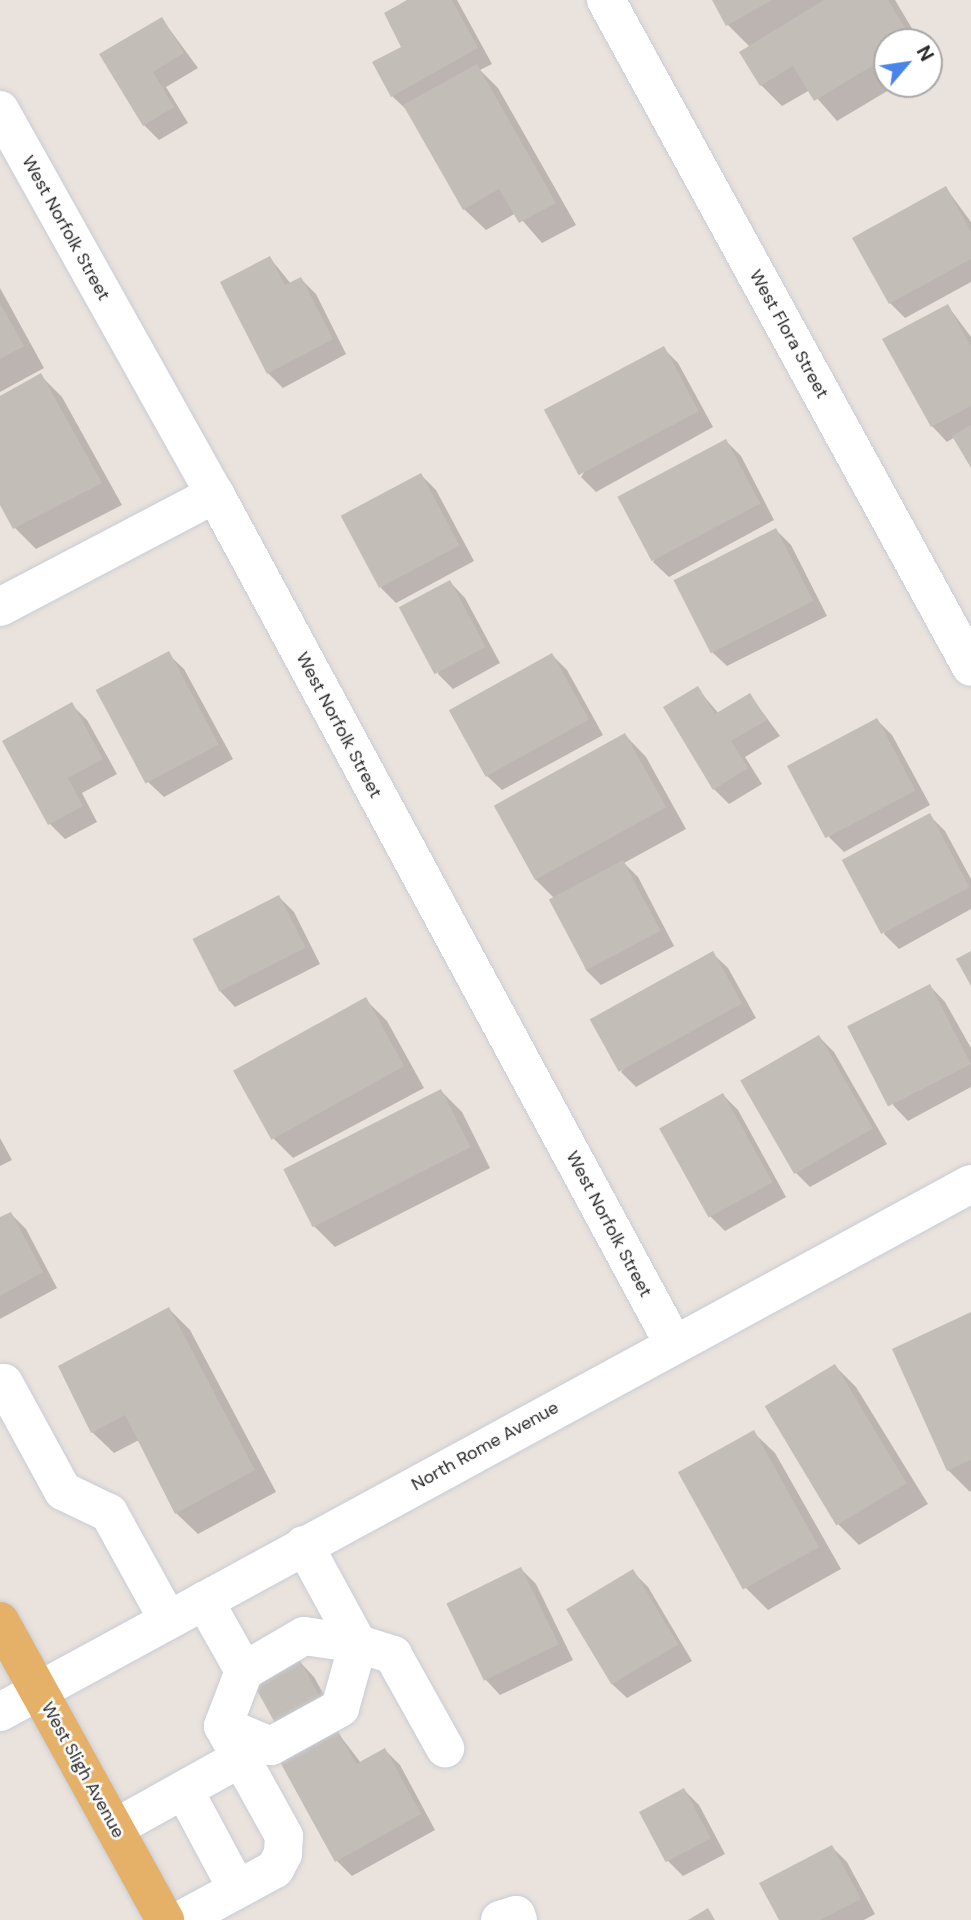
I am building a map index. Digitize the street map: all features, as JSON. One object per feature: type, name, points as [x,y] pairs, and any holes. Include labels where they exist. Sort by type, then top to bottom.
[{"type":"main road","name":"West Sligh Avenue","points":[[0,1621],[165,1920]]},
{"type":"street","name":"West Flora Street","points":[[606,0],[971,667]]},
{"type":"street","name":"West Norfolk Street","points":[[0,110],[215,494],[673,1343]]},
{"type":"street","points":[[0,607],[215,494]]},
{"type":"street","name":"North Rome Avenue","points":[[0,1712],[673,1343],[971,1184]]},
{"type":"street","points":[[0,1385],[4,1383],[64,1491],[109,1513],[168,1620]]},
{"type":"street","points":[[223,1726],[271,1746],[340,1708],[358,1644],[304,1545]]},
{"type":"street","points":[[204,1600],[244,1671]]},
{"type":"street","points":[[223,1726],[244,1671],[304,1636],[358,1644],[393,1655],[445,1748]]},
{"type":"street","points":[[181,1920],[275,1869],[283,1854],[284,1836],[223,1726]]},
{"type":"street","points":[[115,1828],[241,1758]]},
{"type":"street","points":[[184,1790],[237,1889]]},
{"type":"street","points":[[500,1920],[516,1915],[518,1920]]},
{"type":"building","points":[[407,0],[452,0],[478,48],[391,97],[372,62],[401,47],[384,13]]},
{"type":"building","points":[[712,0],[772,0],[726,26]]},
{"type":"building","points":[[824,0],[888,0],[905,28],[873,28],[873,65],[814,101],[793,66],[760,86],[739,52]]},
{"type":"building","points":[[162,17],[184,53],[153,72],[174,107],[143,126],[99,54]]},
{"type":"building","points":[[477,64],[556,203],[519,223],[499,189],[463,210],[403,105]]},
{"type":"building","points":[[946,186],[971,232],[971,259],[889,304],[852,238]]},
{"type":"building","points":[[270,256],[285,285],[301,277],[333,339],[267,374],[220,282]]},
{"type":"building","points":[[0,303],[24,346],[0,359]]},
{"type":"building","points":[[948,304],[971,347],[971,406],[931,427],[882,339]]},
{"type":"building","points":[[664,346],[699,411],[579,475],[544,410]]},
{"type":"building","points":[[41,373],[102,483],[13,529],[0,505],[0,396]]},
{"type":"building","points":[[971,425],[971,468],[952,436]]},
{"type":"building","points":[[726,439],[760,503],[652,561],[617,497]]},
{"type":"building","points":[[421,473],[459,545],[379,588],[341,516]]},
{"type":"building","points":[[776,528],[813,601],[711,653],[674,580]]},
{"type":"building","points":[[450,580],[486,647],[434,674],[399,607]]},
{"type":"building","points":[[169,651],[219,745],[145,784],[96,690]]},
{"type":"building","points":[[552,653],[589,719],[486,777],[449,710]]},
{"type":"building","points":[[698,686],[715,714],[750,693],[767,720],[731,741],[748,768],[713,790],[663,707]]},
{"type":"building","points":[[72,702],[103,759],[68,778],[83,806],[48,825],[2,741]]},
{"type":"building","points":[[877,718],[915,790],[825,838],[787,766]]},
{"type":"building","points":[[625,733],[666,807],[535,880],[494,806]]},
{"type":"building","points":[[930,813],[969,887],[881,934],[842,860]]},
{"type":"building","points":[[623,860],[661,931],[586,970],[549,899]]},
{"type":"building","points":[[279,895],[306,948],[219,992],[193,939]]},
{"type":"building","points":[[713,951],[742,1003],[619,1072],[590,1019]]},
{"type":"building","points":[[971,951],[971,986],[956,959]]},
{"type":"building","points":[[930,984],[971,1064],[888,1106],[847,1026]]},
{"type":"building","points":[[366,997],[404,1066],[271,1140],[233,1071]]},
{"type":"building","points":[[819,1035],[873,1129],[794,1174],[740,1080]]},
{"type":"building","points":[[441,1089],[471,1147],[313,1227],[283,1169]]},
{"type":"building","points":[[723,1093],[772,1182],[709,1218],[659,1128]]},
{"type":"building","points":[[11,1212],[43,1272],[0,1296],[0,1217]]},
{"type":"building","points":[[169,1307],[255,1470],[175,1514],[125,1415],[91,1433],[58,1366]]},
{"type":"building","points":[[971,1312],[971,1460],[947,1471],[892,1349]]},
{"type":"building","points":[[835,1364],[907,1483],[836,1525],[765,1406]]},
{"type":"building","points":[[754,1430],[819,1547],[743,1589],[678,1472]]},
{"type":"building","points":[[521,1567],[559,1644],[484,1681],[446,1603]]},
{"type":"building","points":[[633,1569],[678,1644],[611,1685],[566,1609]]},
{"type":"building","points":[[299,1659],[326,1707],[280,1732],[254,1684]]},
{"type":"building","points":[[338,1731],[356,1764],[385,1748],[421,1814],[335,1862],[280,1762]]},
{"type":"building","points":[[684,1788],[711,1838],[666,1862],[639,1812]]},
{"type":"building","points":[[832,1845],[861,1899],[820,1920],[779,1920],[759,1883]]},
{"type":"building","points":[[708,1908],[715,1920],[688,1920]]}]
